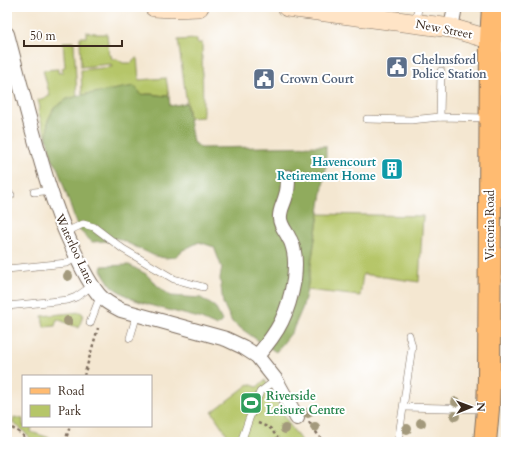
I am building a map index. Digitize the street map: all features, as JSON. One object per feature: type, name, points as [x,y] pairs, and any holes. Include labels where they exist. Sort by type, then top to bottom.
[{"type":"main road","name":"Victoria Road","points":[[484,442],[488,409],[490,343],[490,118],[498,42],[493,7]]},
{"type":"street","points":[[166,7],[199,7]]},
{"type":"street","name":"New Street","points":[[287,7],[417,15],[451,28],[498,42]]},
{"type":"street","points":[[451,28],[454,7]]},
{"type":"street","name":"Waterloo Lane","points":[[7,34],[37,148],[50,189],[77,257],[96,291],[109,304],[122,310],[226,338],[243,347],[257,356],[276,380],[297,418]]},
{"type":"street","points":[[257,356],[280,326],[292,293],[295,272],[295,255],[293,245],[283,229],[280,219],[280,209],[287,195],[288,177]]},
{"type":"lane","points":[[440,117],[441,71]]},
{"type":"lane","points":[[367,119],[411,120],[440,117],[490,118]]},
{"type":"lane","points":[[34,192],[50,189]]},
{"type":"lane","points":[[66,232],[83,224],[94,227],[123,249],[174,279],[203,287]]},
{"type":"lane","points":[[7,269],[66,263],[77,257]]},
{"type":"lane","points":[[7,306],[68,300],[96,291],[90,323]]},
{"type":"lane","points":[[130,338],[137,314]]},
{"type":"lane","points":[[398,442],[412,347],[409,336]]},
{"type":"lane","points":[[241,442],[248,419],[260,392],[276,380]]},
{"type":"lane","points":[[404,407],[488,409]]},
{"type":"path","points":[[84,375],[99,324]]},
{"type":"path","points":[[248,419],[270,428],[281,442]]},
{"type":"path","points":[[7,425],[22,434],[28,442]]},
{"type":"path","points":[[65,442],[70,427]]},
{"type":"green space","points":[[86,32],[107,34],[109,55],[111,55],[112,59],[117,59],[123,63],[131,63],[137,57],[139,80],[166,78],[169,96],[152,94],[141,95],[139,91],[119,89],[82,95],[81,70],[112,67],[111,64],[81,67],[80,37],[86,37]]},
{"type":"green space","points":[[197,39],[197,43],[202,43],[203,117],[189,118],[178,40]]},
{"type":"green space","points":[[63,42],[74,42],[77,97],[67,99],[48,120],[47,140],[38,111],[40,108],[38,100],[50,96],[43,70],[58,69],[58,73],[63,72],[62,68],[65,67]]},
{"type":"green space","points":[[134,86],[141,95],[148,94],[169,96],[170,106],[186,103],[193,142],[201,148],[326,146],[326,167],[307,290],[302,309],[292,332],[276,352],[232,322],[223,303],[220,278],[222,268],[214,247],[199,242],[183,250],[175,257],[165,258],[155,256],[117,238],[107,241],[92,242],[78,229],[57,166],[53,161],[47,140],[48,120],[54,108],[67,99]]},
{"type":"green space","points":[[319,214],[423,216],[419,282],[363,274],[360,296],[307,290]]},
{"type":"green space","points":[[129,265],[146,274],[171,296],[201,298],[215,307],[222,321],[217,326],[199,318],[132,299],[112,287],[101,270],[102,266]]},
{"type":"green space","points":[[80,312],[83,314],[79,328],[57,319],[55,326],[44,327],[42,316]]},
{"type":"green space","name":"Riverside Leisure Centre","points":[[265,380],[289,424],[302,442],[226,442],[228,436],[212,412],[249,384],[257,387]]},
{"type":"green space","points":[[14,417],[22,419],[22,427],[32,427],[31,432],[62,442],[33,442],[24,431],[13,423]]},
{"type":"place","name":"Chelmsford Police Station","points":[[397,67]]},
{"type":"place","name":"Crown Court","points":[[264,79]]},
{"type":"place","name":"Havencourt Retirement Home","points":[[392,169]]},
{"type":"place","name":"Riverside Leisure Centre","points":[[251,403]]}]
